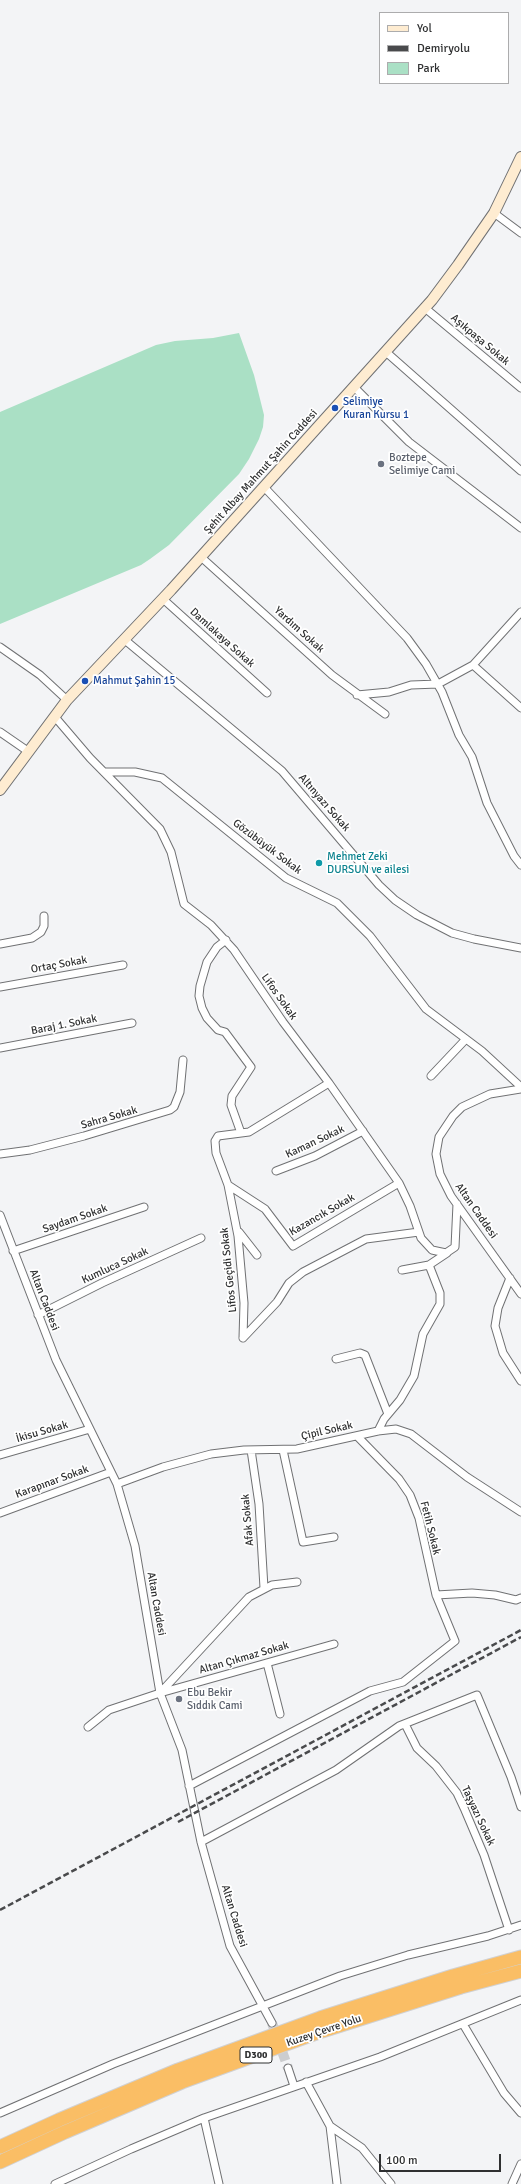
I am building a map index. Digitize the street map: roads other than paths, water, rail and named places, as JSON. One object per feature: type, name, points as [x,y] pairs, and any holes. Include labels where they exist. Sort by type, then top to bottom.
[{"type":"highway","name":"Kuzey Çevre Yolu","points":[[0,2147],[59,2120],[178,2070],[253,2042],[350,2008],[453,1976],[521,1957]]},
{"type":"highway","name":"Kuzey Çevre Yolu","points":[[0,2162],[65,2132],[190,2080],[322,2031],[461,1987],[521,1971]]},
{"type":"street","name":"Şehit Albay Mahmut Şahin Caddesi","points":[[0,790],[67,700],[163,599],[425,308],[458,265],[494,213],[521,156]]},
{"type":"street","points":[[494,213],[521,233]]},
{"type":"street","name":"Aşıkpaşa Sokak","points":[[425,308],[521,388]]},
{"type":"street","points":[[386,352],[521,471]]},
{"type":"street","points":[[354,387],[409,442],[521,528]]},
{"type":"street","points":[[264,487],[408,638],[426,664],[438,684],[460,735],[472,758],[487,803],[514,856],[521,865]]},
{"type":"street","name":"Yardım Sokak","points":[[201,557],[332,675],[357,695],[385,714]]},
{"type":"street","name":"Damlakaya Sokak","points":[[163,599],[267,693]]},
{"type":"street","points":[[357,695],[389,692],[411,685],[438,684],[473,665],[521,612]]},
{"type":"street","name":"Altınyazı Sokak","points":[[124,640],[282,771],[379,885],[395,900],[416,915],[452,933],[521,948]]},
{"type":"street","points":[[0,647],[40,675],[67,700]]},
{"type":"street","points":[[473,665],[521,708]]},
{"type":"street","name":"Lifos Sokak","points":[[55,717],[104,772],[160,829],[171,852],[184,904],[211,925],[226,940],[283,1022],[363,1131],[399,1183],[410,1206],[423,1242],[432,1250],[442,1254],[449,1252]]},
{"type":"street","points":[[0,732],[29,752]]},
{"type":"street","name":"Gözübüyük Sokak","points":[[104,772],[135,772],[162,778],[286,878],[337,903],[370,936],[424,1006],[482,1051],[521,1088]]},
{"type":"street","points":[[0,944],[32,938],[41,932],[44,926],[44,916]]},
{"type":"street","points":[[226,940],[217,947],[207,962],[200,986],[199,996],[202,1008],[207,1018],[218,1030],[225,1032],[251,1067],[232,1096],[231,1105],[241,1133]]},
{"type":"street","name":"Ortaç Sokak","points":[[0,987],[123,965]]},
{"type":"street","name":"Baraj 1. Sokak","points":[[0,1048],[132,1023]]},
{"type":"street","points":[[431,1076],[466,1039]]},
{"type":"street","name":"Sahra Sokak","points":[[0,1154],[30,1150],[84,1136],[170,1110],[174,1107],[180,1092],[183,1060]]},
{"type":"street","name":"Lifos Geçidi Sokak","points":[[329,1083],[249,1132],[218,1136],[214,1141],[216,1153],[228,1185],[237,1230],[244,1303],[243,1338],[276,1302],[289,1283],[303,1272],[366,1239],[419,1232]]},
{"type":"street","name":"Altan Caddesi","points":[[521,1088],[490,1094],[466,1104],[453,1116],[439,1136],[436,1154],[438,1168],[445,1185],[521,1294]]},
{"type":"street","name":"Kaman Sokak","points":[[276,1171],[315,1156],[363,1131]]},
{"type":"street","name":"Kazancık Sokak","points":[[228,1185],[265,1209],[293,1246],[399,1183]]},
{"type":"street","points":[[402,1270],[429,1265],[455,1247],[457,1204]]},
{"type":"street","name":"Saydam Sokak","points":[[13,1251],[144,1207]]},
{"type":"street","name":"Altan Caddesi","points":[[0,1215],[56,1360],[117,1484],[135,1546],[160,1693],[182,1750],[201,1842],[230,1946],[272,2023]]},
{"type":"street","points":[[237,1230],[257,1255]]},
{"type":"street","name":"Kumluca Sokak","points":[[38,1315],[102,1283],[201,1238]]},
{"type":"street","points":[[378,1431],[388,1414],[400,1400],[414,1376],[423,1334],[440,1304],[440,1293],[429,1265]]},
{"type":"street","points":[[510,1278],[498,1308],[495,1326],[503,1353],[521,1381]]},
{"type":"street","points":[[336,1359],[357,1353],[365,1355],[388,1414]]},
{"type":"street","name":"İkisu Sokak","points":[[0,1455],[90,1429]]},
{"type":"street","name":"Çipil Sokak","points":[[117,1484],[195,1457],[251,1450],[306,1448],[378,1431],[396,1429],[411,1434],[467,1477],[521,1512]]},
{"type":"street","name":"Fetih Sokak","points":[[189,1786],[370,1691],[403,1682],[455,1641],[436,1595],[419,1518],[412,1499],[399,1479],[357,1436]]},
{"type":"street","name":"Afak Sokak","points":[[251,1450],[259,1504],[264,1588]]},
{"type":"street","points":[[282,1450],[303,1542],[334,1537]]},
{"type":"street","name":"Karapınar Sokak","points":[[0,1513],[111,1472]]},
{"type":"street","points":[[160,1693],[243,1603],[264,1588],[280,1583],[297,1582]]},
{"type":"street","points":[[436,1595],[472,1593],[518,1599]]},
{"type":"street","name":"Altan Çıkmaz Sokak","points":[[88,1727],[109,1710],[160,1693],[334,1644]]},
{"type":"street","points":[[267,1663],[280,1714]]},
{"type":"street","points":[[201,1842],[336,1770],[405,1724],[477,1695],[511,1777],[521,1807]]},
{"type":"street","name":"Taşyazı Sokak","points":[[405,1724],[417,1748],[436,1766],[457,1793],[484,1855],[509,1930]]},
{"type":"street","points":[[0,2112],[107,2067],[315,1985],[374,1965],[509,1930],[521,1925]]},
{"type":"street","points":[[55,2184],[131,2149],[204,2118],[380,2057],[521,2000]]},
{"type":"street","points":[[463,2024],[504,2093],[521,2112]]},
{"type":"street","points":[[288,2068],[294,2086]]},
{"type":"street","points":[[306,2082],[330,2126],[337,2184]]},
{"type":"street","points":[[204,2118],[219,2184]]},
{"type":"street","points":[[330,2126],[362,2148],[391,2184]]},
{"type":"street","points":[[512,2184],[521,2164]]},
{"type":"tunnel","points":[[272,2023],[288,2068]]},
{"type":"railway","points":[[0,1910],[521,1630]]},
{"type":"railway","points":[[178,1822],[521,1637]]},
{"type":"place","name":"Selimiye Kuran Kursu 1","points":[[335,408]]},
{"type":"place","name":"Boztepe Selimiye Cami","points":[[381,464]]},
{"type":"place","name":"Mahmut Şahin 15","points":[[85,681]]},
{"type":"place","name":"Mehmet Zeki DURSUN ve ailesi","points":[[319,863]]},
{"type":"place","name":"Ebu Bekir Sıddık Cami","points":[[179,1699]]}]
